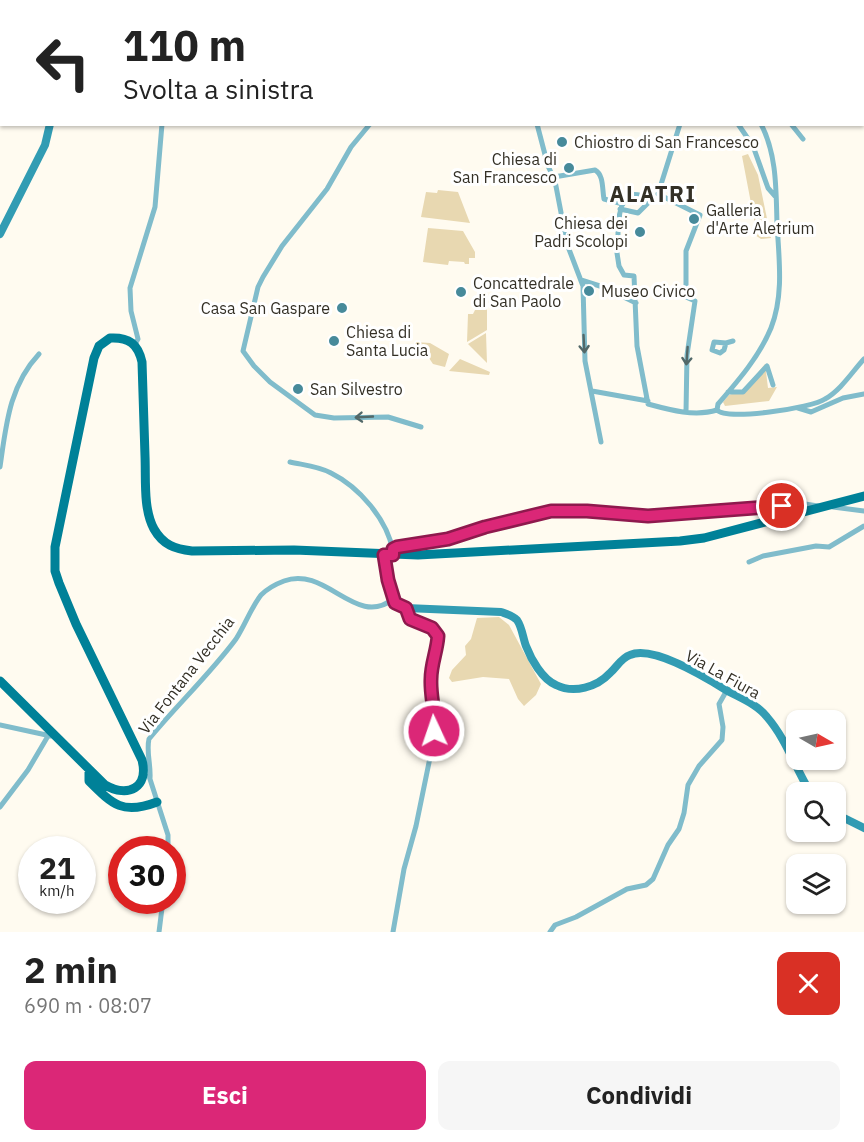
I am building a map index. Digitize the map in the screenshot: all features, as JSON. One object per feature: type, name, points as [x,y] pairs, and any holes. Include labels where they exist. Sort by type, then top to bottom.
[{"type":"main road","points":[[0,234],[45,145],[50,126]]},
{"type":"main road","points":[[0,681],[52,736],[105,785],[120,792],[135,788],[142,777],[147,774],[81,634],[55,571],[54,558],[77,432],[94,358],[99,346],[110,338],[130,340],[135,344],[142,362],[150,521],[161,540],[170,546],[192,552],[294,550],[390,553],[680,541],[704,538],[864,496]]},
{"type":"main road","points":[[390,553],[393,599],[398,606],[406,608]]},
{"type":"main road","name":"Via La Fiura","points":[[406,608],[501,612],[512,616],[519,622],[526,647],[536,665],[555,685],[584,688],[599,683],[623,658],[639,653],[671,661],[690,669],[757,706],[779,732],[805,782]]},
{"type":"main road","points":[[89,770],[89,781],[105,797],[122,807],[143,807],[157,802]]},
{"type":"main road","points":[[846,819],[864,828]]},
{"type":"street","points":[[135,344],[138,339],[131,311],[130,288],[155,207],[162,126]]},
{"type":"street","points":[[368,126],[351,147],[327,189],[282,246],[261,281],[243,347],[244,354],[270,382],[315,415],[334,418],[388,417],[421,427]]},
{"type":"street","points":[[538,126],[548,166],[554,177],[567,244],[582,280],[585,361],[601,442]]},
{"type":"street","points":[[554,177],[595,170],[601,176],[604,199],[638,213],[658,194],[679,126]]},
{"type":"street","points":[[739,126],[753,146],[767,183],[776,197]]},
{"type":"street","points":[[717,410],[718,404],[755,357],[775,316],[780,280],[775,182],[771,152],[762,126]]},
{"type":"street","points":[[793,126],[803,139]]},
{"type":"street","points":[[767,183],[771,185],[775,182]]},
{"type":"street","points":[[658,194],[700,215],[686,251],[686,297],[695,301],[687,356],[686,412]]},
{"type":"street","points":[[619,222],[621,207],[631,195],[652,198]]},
{"type":"street","points":[[618,230],[618,244]]},
{"type":"street","points":[[617,253],[621,271],[624,275],[634,276],[637,346],[648,404],[706,414],[717,410]]},
{"type":"street","points":[[582,280],[636,303]]},
{"type":"street","points":[[726,343],[733,341]]},
{"type":"street","points":[[0,467],[5,422],[14,393],[39,354]]},
{"type":"street","points":[[717,410],[723,415],[798,408],[818,403],[827,399],[864,359]]},
{"type":"street","points":[[728,392],[743,392],[767,366],[773,385]]},
{"type":"street","points":[[592,391],[648,401]]},
{"type":"street","points":[[798,408],[811,412],[843,398],[864,394]]},
{"type":"street","points":[[290,462],[323,469],[352,487],[374,511],[390,553],[505,522],[560,510],[648,516],[806,504],[864,511]]},
{"type":"street","points":[[749,562],[763,556],[805,548],[829,547],[864,526]]},
{"type":"street","name":"Via Fontana Vecchia","points":[[168,836],[147,774],[151,763],[148,749],[149,739],[236,638],[257,602],[269,588],[295,579],[322,584],[359,605],[370,608],[379,608],[393,599]]},
{"type":"street","points":[[393,932],[404,868],[416,826],[433,743],[435,718],[431,677],[438,636],[432,628],[410,619],[406,608]]},
{"type":"street","points":[[550,932],[555,925],[576,917],[627,889],[646,885],[653,879],[668,845],[679,830],[688,785],[699,766],[722,740],[723,727],[719,704],[727,690]]},
{"type":"street","points":[[0,725],[52,736],[0,807]]},
{"type":"street","points":[[159,932],[161,914]]},
{"type":"shaded area","points":[[748,154],[758,175],[771,238],[761,239],[755,235],[742,156]]},
{"type":"shaded area","points":[[438,190],[458,192],[470,223],[421,217],[426,192],[437,193]]},
{"type":"shaded area","points":[[428,228],[463,231],[475,252],[475,258],[469,258],[469,264],[449,261],[448,265],[423,262]]},
{"type":"shaded area","points":[[487,304],[487,330],[467,342],[468,314],[473,314],[475,310]]},
{"type":"shaded area","points":[[486,333],[487,363],[468,344]]},
{"type":"shaded area","points":[[415,342],[430,343],[449,354],[445,367],[433,364],[429,358],[415,355]]},
{"type":"shaded area","points":[[460,359],[490,372],[489,375],[449,371]]},
{"type":"shaded area","points":[[765,364],[768,388],[777,387],[769,401],[725,406],[723,402],[729,395],[743,390]]},
{"type":"shaded area","points":[[499,617],[509,625],[541,684],[536,695],[524,706],[518,699],[509,679],[483,677],[452,682],[449,678],[452,670],[466,655],[465,646],[471,639],[477,618]]},
{"type":"place","name":"Chiostro di San Francesco","points":[[562,142]]},
{"type":"place","name":"Chiesa di San Francesco","points":[[569,168]]},
{"type":"place","name":"Galleria d'Arte Aletrium","points":[[694,219]]},
{"type":"place","name":"Chiesa dei Padri Scolopi","points":[[640,232]]},
{"type":"place","name":"Museo Civico","points":[[589,291]]},
{"type":"place","name":"Concattedrale di San Paolo","points":[[461,292]]},
{"type":"place","name":"Casa San Gaspare","points":[[342,308]]},
{"type":"place","name":"Chiesa di Santa Lucia","points":[[334,341]]},
{"type":"place","name":"San Silvestro","points":[[298,389]]},
{"type":"district","name":"ALATRI","points":[[653,194]]},
{"type":"route","points":[[434,731],[431,677],[438,636],[432,628],[410,619],[406,608],[395,603],[384,555],[393,555],[393,549],[448,539],[485,527],[560,510],[648,516],[782,506]]}]
